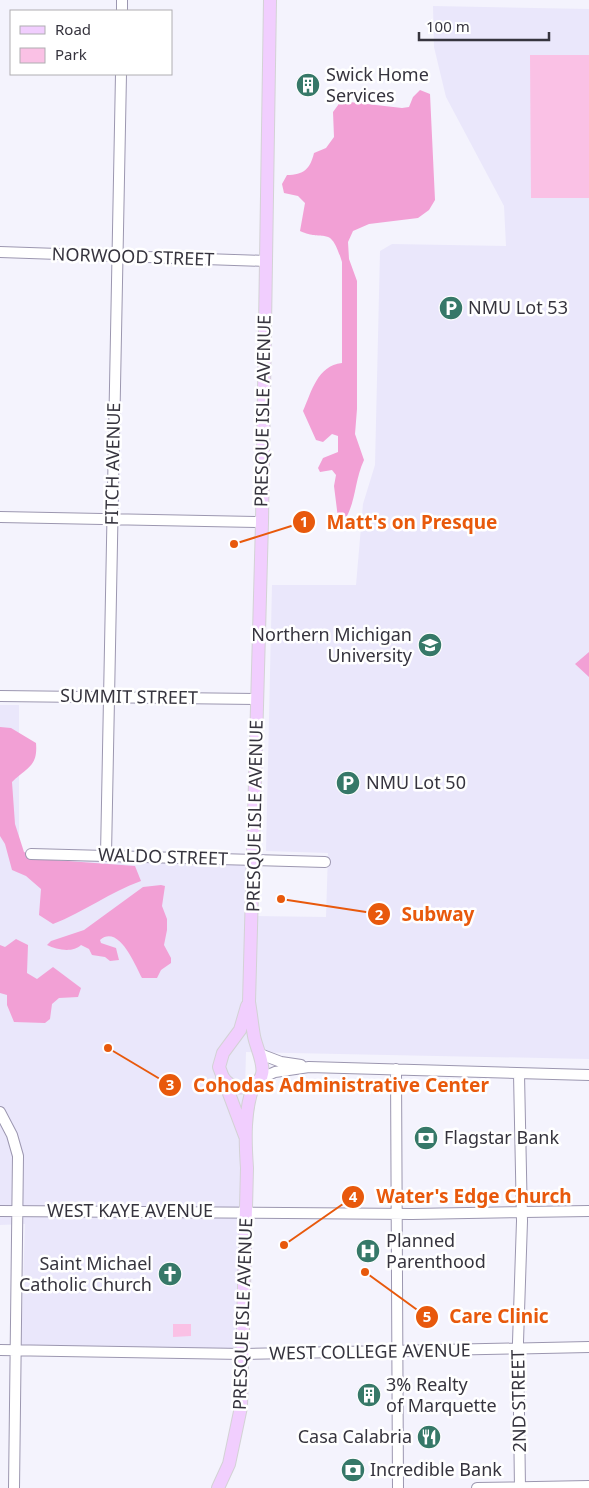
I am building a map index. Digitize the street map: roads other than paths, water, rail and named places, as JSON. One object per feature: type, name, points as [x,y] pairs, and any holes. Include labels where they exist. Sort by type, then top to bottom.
[{"type":"main road","name":"PRESQUE ISLE AVENUE","points":[[218,1488],[229,1464],[237,1433],[244,1354],[247,1168],[245,1136],[250,1094],[264,1066],[259,1052],[249,1002],[262,522],[270,0]]},
{"type":"main road","name":"PRESQUE ISLE AVENUE","points":[[245,1136],[222,1076],[219,1062],[226,1049],[238,1036],[249,1002]]},
{"type":"main road","points":[[226,1049],[234,1044],[244,1043],[259,1052]]},
{"type":"main road","points":[[222,1076],[228,1083],[237,1087],[246,1087],[256,1082]]},
{"type":"street","name":"FITCH AVENUE","points":[[106,855],[121,75]]},
{"type":"street","name":"NORWOOD STREET","points":[[0,252],[266,261]]},
{"type":"street","points":[[0,517],[262,522]]},
{"type":"street","name":"SUMMIT STREET","points":[[0,696],[257,699]]},
{"type":"street","name":"WALDO STREET","points":[[31,854],[325,862]]},
{"type":"street","points":[[259,1052],[282,1062],[309,1067],[589,1075]]},
{"type":"street","points":[[256,1082],[275,1072],[309,1067]]},
{"type":"street","points":[[396,1069],[399,1352],[398,1488]]},
{"type":"street","name":"2ND STREET","points":[[518,1074],[522,1212],[519,1349],[520,1487]]},
{"type":"street","points":[[0,1112],[12,1135],[18,1156],[14,1488]]},
{"type":"street","name":"WEST KAYE AVENUE","points":[[0,1211],[246,1211],[397,1214],[589,1211]]},
{"type":"street","name":"WEST COLLEGE AVENUE","points":[[0,1350],[244,1354],[589,1347]]},
{"type":"street","points":[[477,1488],[589,1486]]},
{"type":"place","name":"Swick Home Services","points":[[308,85]]},
{"type":"place","name":"NMU Lot 53","points":[[451,308]]},
{"type":"place","name":"Matt's on Presque","points":[[234,544]]},
{"type":"place","name":"Northern Michigan University","points":[[430,645]]},
{"type":"place","name":"NMU Lot 50","points":[[348,783]]},
{"type":"place","name":"Subway","points":[[281,899]]},
{"type":"place","name":"Cohodas Administrative Center","points":[[108,1048]]},
{"type":"place","name":"Flagstar Bank","points":[[426,1138]]},
{"type":"place","name":"Water's Edge Church","points":[[284,1245]]},
{"type":"place","name":"Planned Parenthood","points":[[368,1251]]},
{"type":"place","name":"Care Clinic","points":[[365,1272]]},
{"type":"place","name":"Saint Michael Catholic Church","points":[[170,1274]]},
{"type":"place","name":"3% Realty of Marquette","points":[[369,1395]]},
{"type":"place","name":"Casa Calabria","points":[[429,1437]]},
{"type":"place","name":"Incredible Bank","points":[[353,1470]]}]
